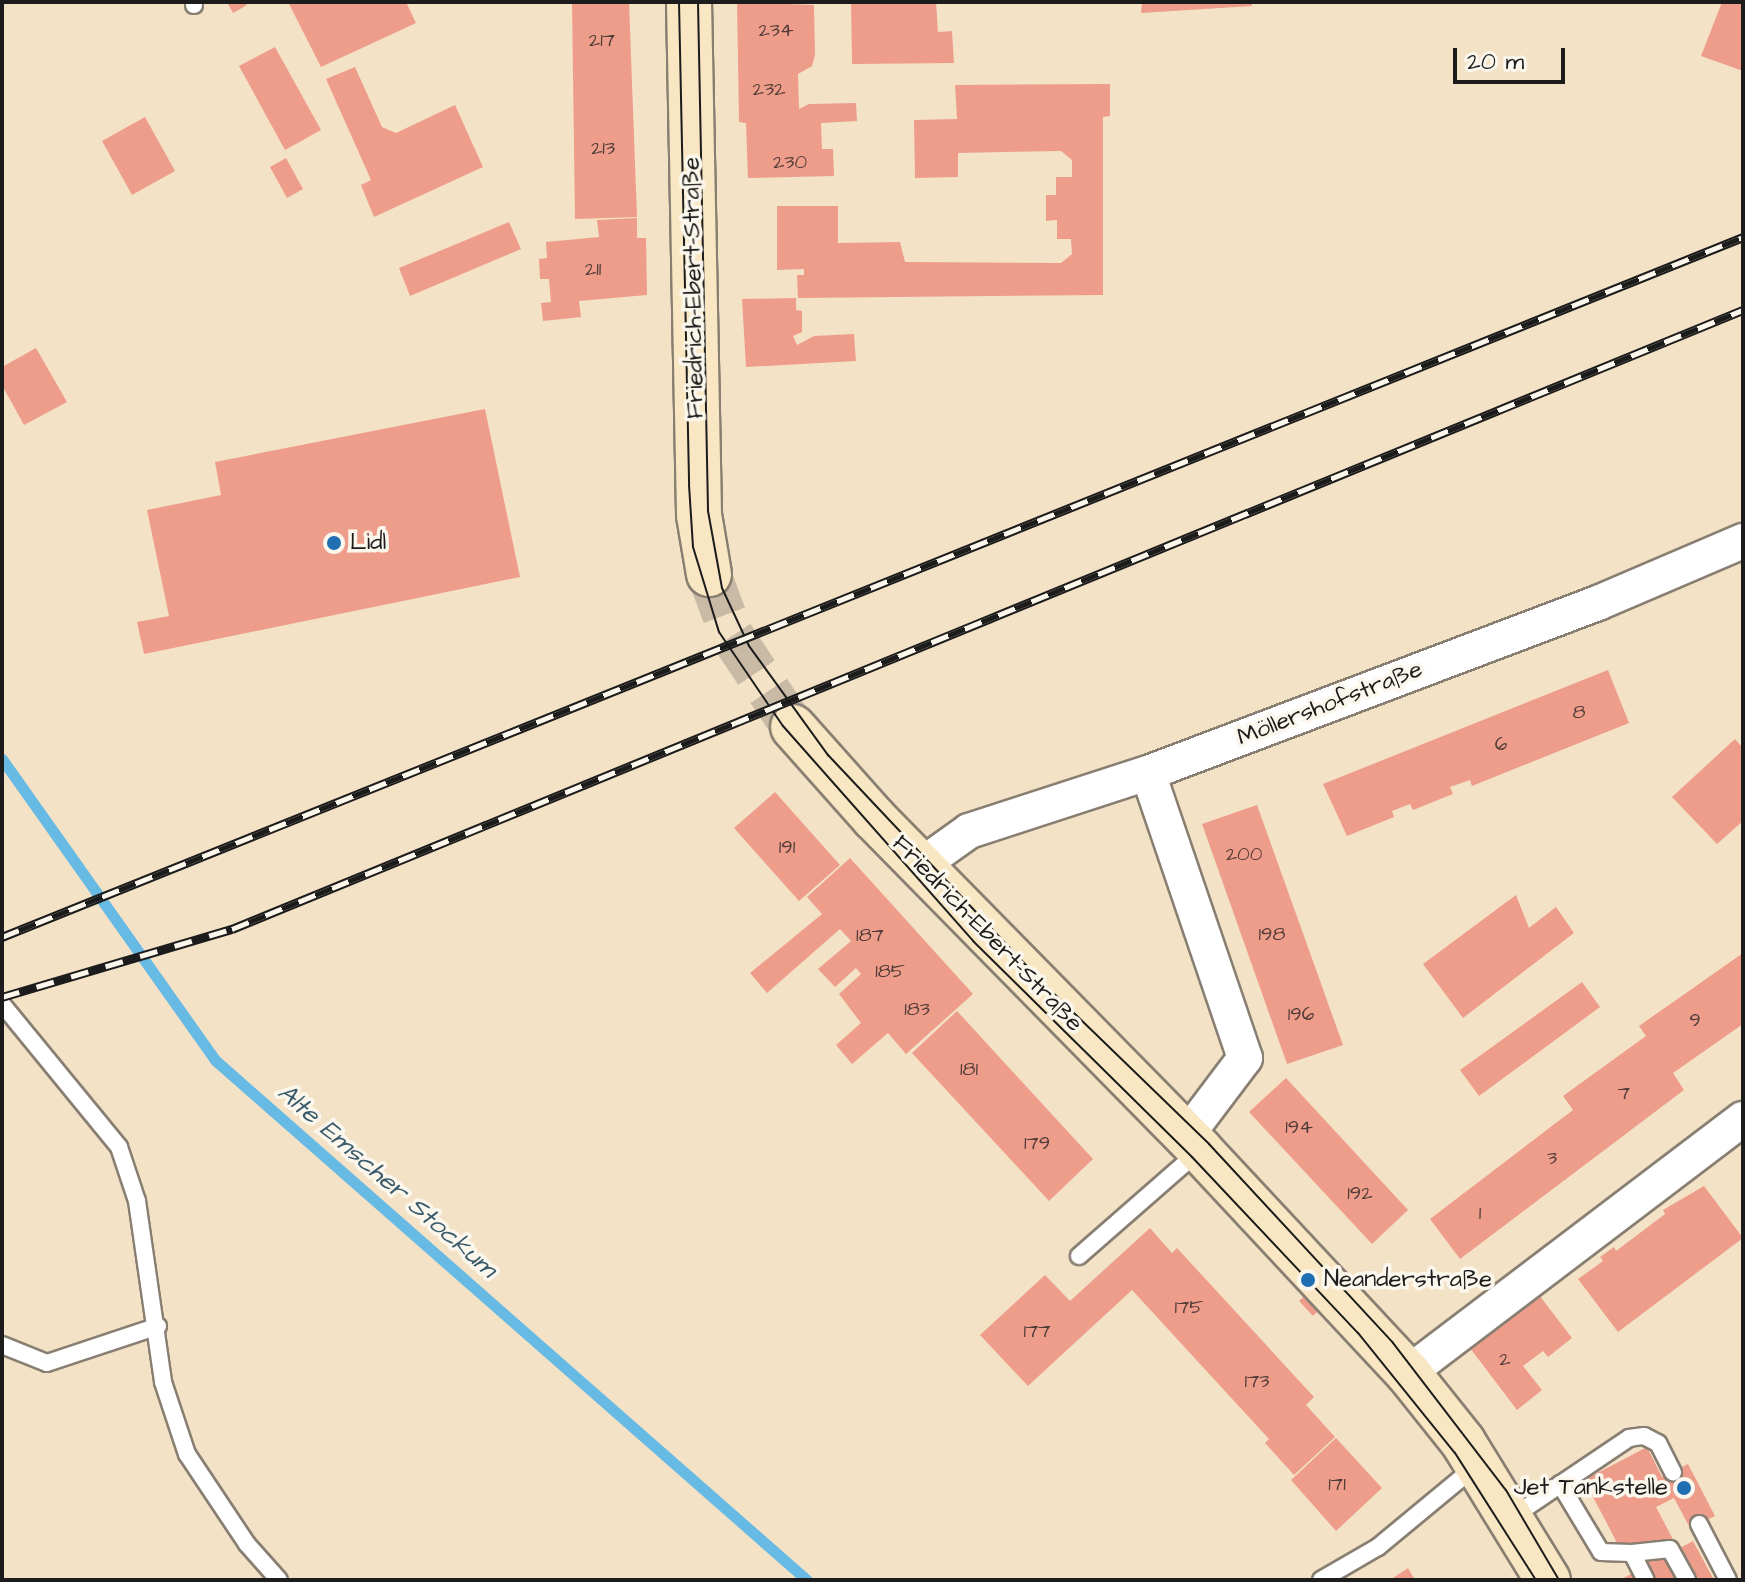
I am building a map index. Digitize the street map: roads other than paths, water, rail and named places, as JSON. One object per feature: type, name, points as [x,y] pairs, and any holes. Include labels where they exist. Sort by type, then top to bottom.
[{"type":"main road","name":"Friedrich-Ebert-Straße","points":[[689,2],[699,515],[709,574]]},
{"type":"main road","name":"Friedrich-Ebert-Straße","points":[[793,727],[920,866],[1193,1143],[1408,1373],[1477,1465],[1548,1580]]},
{"type":"street","name":"Möllershofstraße","points":[[920,866],[969,831],[1148,773],[1598,603],[1743,541]]},
{"type":"street","points":[[1148,773],[1245,1058],[1193,1143]]},
{"type":"street","points":[[1408,1373],[1743,1119]]},
{"type":"lane","points":[[2,1004],[71,1082],[119,1147],[137,1201],[158,1326],[163,1382],[187,1454],[247,1544],[279,1580]]},
{"type":"lane","points":[[1079,1256],[1193,1143]]},
{"type":"lane","points":[[2,1345],[47,1363],[158,1326]]},
{"type":"lane","points":[[1511,1518],[1629,1438],[1644,1436],[1658,1443],[1673,1472]]},
{"type":"lane","points":[[1321,1580],[1378,1547],[1477,1465]]},
{"type":"lane","points":[[1560,1484],[1601,1552],[1670,1549],[1687,1580]]},
{"type":"lane","points":[[1699,1524],[1728,1580]]},
{"type":"lane","points":[[1632,1553],[1646,1580]]},
{"type":"waterway","name":"Alte Emscher Stockum","points":[[2,759],[215,1060],[807,1580]]},
{"type":"tunnel","points":[[709,574],[732,636],[793,727]]},
{"type":"tram line","points":[[679,2],[689,485],[693,547],[719,632],[783,726],[973,941],[1192,1157],[1358,1333],[1455,1453],[1536,1580]]},
{"type":"tram line","points":[[698,2],[708,511],[722,588],[749,646],[828,755],[1044,984],[1209,1144],[1393,1343],[1506,1490],[1559,1580]]},
{"type":"railway","points":[[2,937],[1743,237]]},
{"type":"railway","points":[[2,997],[232,929],[1743,310]]},
{"type":"place","name":"Lidl","points":[[334,543]]},
{"type":"place","name":"Neanderstraße","points":[[1308,1280]]},
{"type":"place","name":"Jet Tankstelle","points":[[1684,1488]]}]
